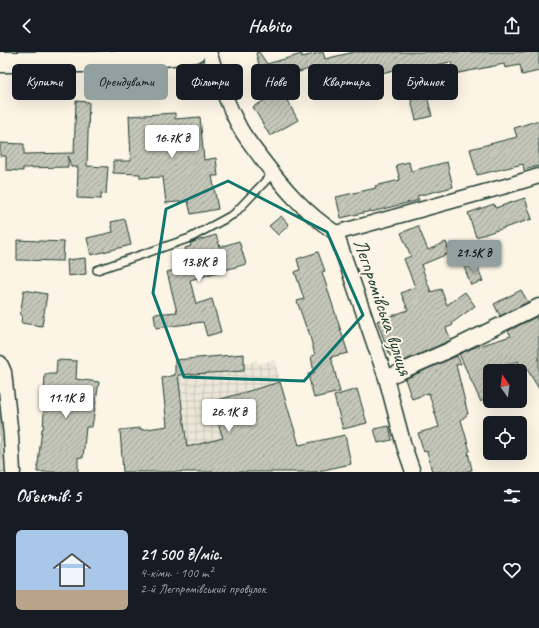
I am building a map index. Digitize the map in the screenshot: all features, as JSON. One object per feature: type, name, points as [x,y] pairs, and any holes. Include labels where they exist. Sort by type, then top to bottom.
[{"type":"main road","points":[[0,62],[94,62],[148,58],[195,52]]},
{"type":"street","name":"Легпромівська вулиця","points":[[209,52],[221,87],[240,128],[273,173],[300,204],[317,220],[336,233],[386,378],[404,446],[413,472]]},
{"type":"street","points":[[336,233],[539,176]]},
{"type":"street","points":[[386,378],[445,352],[539,306]]},
{"type":"street","points":[[0,363],[4,372],[13,472]]},
{"type":"lane","points":[[97,270],[190,238],[234,214],[273,173]]},
{"type":"highlighted area","points":[[228,181],[327,232],[363,315],[304,381],[184,377],[153,293],[166,209]]},
{"type":"shaded area","points":[[244,354],[245,364],[257,360],[258,364],[274,360],[307,472],[146,445],[144,429],[167,426],[162,378],[175,375],[175,360]]},
{"type":"green space","points":[[0,373],[7,472],[0,472]]},
{"type":"building","points":[[259,52],[267,64],[259,64],[256,53]]},
{"type":"building","points":[[323,52],[325,59],[354,52],[539,52],[539,71],[522,75],[520,65],[505,68],[504,64],[458,73],[458,64],[452,64],[451,62],[441,64],[392,64],[392,71],[384,72],[384,64],[308,64],[308,69],[300,72],[300,64],[267,64],[302,54],[302,57]]},
{"type":"building","points":[[265,100],[287,100],[298,120],[270,136],[253,107]]},
{"type":"building","points":[[411,100],[428,100],[432,116],[416,120]]},
{"type":"building","points":[[76,101],[89,102],[87,166],[108,167],[106,194],[101,193],[101,199],[77,198],[78,167],[71,167],[68,156],[68,167],[23,168],[23,171],[6,170],[6,156],[0,156],[0,143],[24,144],[24,154],[74,153]]},
{"type":"building","points":[[175,113],[175,119],[200,117],[204,160],[216,158],[218,176],[212,176],[218,209],[191,214],[188,201],[166,203],[163,177],[140,178],[140,174],[113,173],[113,161],[131,161],[129,116]]},
{"type":"building","points":[[539,120],[539,166],[524,170],[523,164],[477,175],[470,149],[517,137],[514,128]]},
{"type":"building","points":[[409,162],[411,171],[447,162],[453,187],[417,196],[419,200],[341,218],[336,197],[376,188],[375,186],[400,180],[396,165]]},
{"type":"building","points":[[525,198],[532,219],[476,237],[468,213],[494,204],[495,208]]},
{"type":"building","points":[[281,216],[289,225],[278,235],[269,226]]},
{"type":"building","points":[[125,219],[131,245],[91,255],[87,238],[113,232],[111,222]]},
{"type":"building","points":[[418,226],[428,250],[446,242],[450,253],[421,265],[431,292],[441,289],[447,305],[465,292],[475,306],[452,323],[453,325],[446,328],[451,340],[399,363],[396,354],[390,356],[377,321],[408,310],[401,293],[415,287],[404,259],[411,256],[401,233]]},
{"type":"building","points":[[216,235],[220,247],[239,241],[246,264],[190,280],[196,304],[212,299],[221,332],[207,336],[203,322],[156,328],[154,314],[177,312],[167,272],[190,266],[185,248],[191,246],[190,243]]},
{"type":"building","points":[[17,240],[64,242],[63,261],[17,260]]},
{"type":"building","points":[[318,252],[325,271],[322,272],[348,353],[331,357],[340,392],[314,398],[308,374],[314,373],[311,356],[315,355],[308,329],[307,330],[297,301],[304,299],[295,272],[300,270],[297,259]]},
{"type":"building","points":[[85,258],[86,274],[68,276],[67,260]]},
{"type":"building","points":[[476,263],[483,281],[471,285],[464,267]]},
{"type":"building","points":[[24,290],[47,294],[42,326],[21,323],[22,315],[20,315]]},
{"type":"building","points":[[521,290],[528,302],[500,316],[494,304]]},
{"type":"building","points":[[536,317],[539,323],[539,389],[527,369],[527,364],[519,364],[518,361],[510,364],[483,364],[483,400],[481,402],[459,354],[511,336],[508,331]]},
{"type":"building","points":[[244,354],[244,371],[178,375],[187,447],[223,438],[211,402],[280,382],[299,445],[345,435],[351,464],[314,472],[123,472],[120,430],[141,428],[141,430],[167,426],[162,378],[175,375],[175,360]]},
{"type":"building","points":[[457,356],[461,364],[456,365],[468,414],[461,420],[470,451],[468,452],[472,470],[463,472],[432,472],[427,451],[424,452],[418,433],[439,427],[429,393],[412,399],[405,379]]},
{"type":"building","points":[[57,360],[77,361],[76,379],[99,382],[92,427],[86,427],[83,458],[78,457],[78,472],[37,472],[43,429],[45,374],[56,374]]},
{"type":"building","points":[[357,389],[367,423],[343,429],[334,396]]},
{"type":"building","points":[[389,426],[392,440],[378,443],[374,429]]}]
